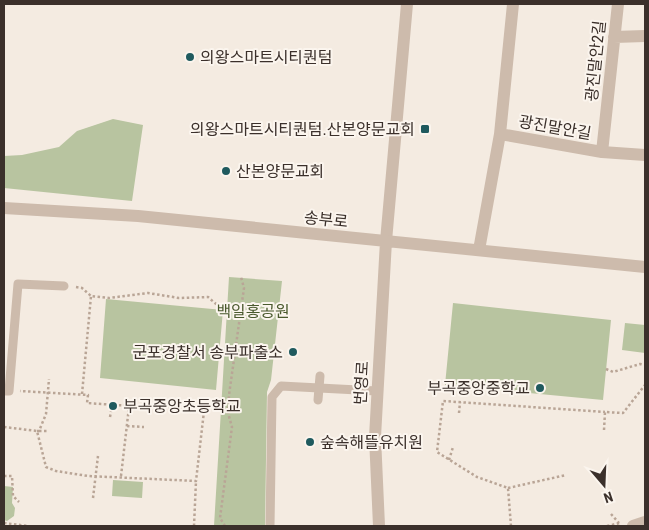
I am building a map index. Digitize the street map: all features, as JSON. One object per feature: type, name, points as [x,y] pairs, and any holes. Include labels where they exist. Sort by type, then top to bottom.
[{"type":"street","name":"번영로","points":[[379,526],[374,437],[386,241],[407,4]]},
{"type":"street","name":"광진말안길","points":[[513,4],[500,134],[602,152],[645,155]]},
{"type":"street","name":"광진말안2길","points":[[602,152],[618,4]]},
{"type":"street","points":[[614,37],[645,36]]},
{"type":"street","points":[[479,250],[500,134]]},
{"type":"street","name":"송부로","points":[[4,208],[138,216],[645,267]]},
{"type":"street","points":[[633,526],[645,522]]},
{"type":"lane","points":[[6,391],[18,284],[64,286]]},
{"type":"lane","points":[[318,400],[320,376]]},
{"type":"lane","points":[[270,526],[272,397],[281,386],[377,391]]},
{"type":"path","points":[[225,526],[220,518],[232,427],[228,413],[229,395],[244,288],[241,277]]},
{"type":"path","points":[[64,286],[82,288],[92,296],[109,298],[148,293],[179,298],[208,297],[223,310]]},
{"type":"path","points":[[82,394],[92,296]]},
{"type":"path","points":[[606,369],[613,372],[640,364],[645,365]]},
{"type":"path","points":[[49,379],[46,414],[38,431],[46,467],[56,471],[96,476],[196,481]]},
{"type":"path","points":[[566,475],[508,488],[476,477],[437,452],[443,401],[622,413],[645,385]]},
{"type":"path","points":[[6,391],[88,394],[87,403],[204,411],[196,481],[194,526]]},
{"type":"path","points":[[458,413],[460,402]]},
{"type":"path","points":[[110,417],[112,406]]},
{"type":"path","points":[[121,476],[129,407]]},
{"type":"path","points":[[604,430],[605,412]]},
{"type":"path","points":[[127,426],[144,427]]},
{"type":"path","points":[[4,427],[48,431]]},
{"type":"path","points":[[449,460],[453,447]]},
{"type":"path","points":[[94,498],[98,456]]},
{"type":"path","points":[[4,476],[12,476],[12,496],[19,502]]},
{"type":"path","points":[[508,488],[511,526]]},
{"type":"path","points":[[610,514],[619,523]]},
{"type":"path","points":[[4,524],[28,526]]},
{"type":"green space","points":[[113,119],[143,125],[132,201],[4,188],[4,156],[22,155],[59,147],[77,131]]},
{"type":"green space","name":"백일홍공원","points":[[229,277],[282,281],[271,380],[267,392],[265,526],[214,526]]},
{"type":"green space","points":[[106,299],[223,310],[216,390],[100,378]]},
{"type":"green space","points":[[453,303],[611,320],[603,400],[445,385]]},
{"type":"green space","points":[[625,323],[645,325],[645,353],[622,350]]},
{"type":"green space","points":[[113,480],[143,482],[142,498],[112,496]]},
{"type":"green space","points":[[4,486],[13,487],[12,503],[15,508],[14,516],[7,521],[4,520]]},
{"type":"place","name":"의왕스마트시티퀀텀","points":[[190,57]]},
{"type":"place","name":"의왕스마트시티퀀텀.산본양문교회","points":[[425,129]]},
{"type":"place","name":"산본양문교회","points":[[226,171]]},
{"type":"place","name":"군포경찰서 송부파출소","points":[[293,352]]},
{"type":"place","name":"부곡중앙중학교","points":[[540,388]]},
{"type":"place","name":"부곡중앙초등학교","points":[[113,406]]},
{"type":"place","name":"숲속해뜰유치원","points":[[310,442]]}]
